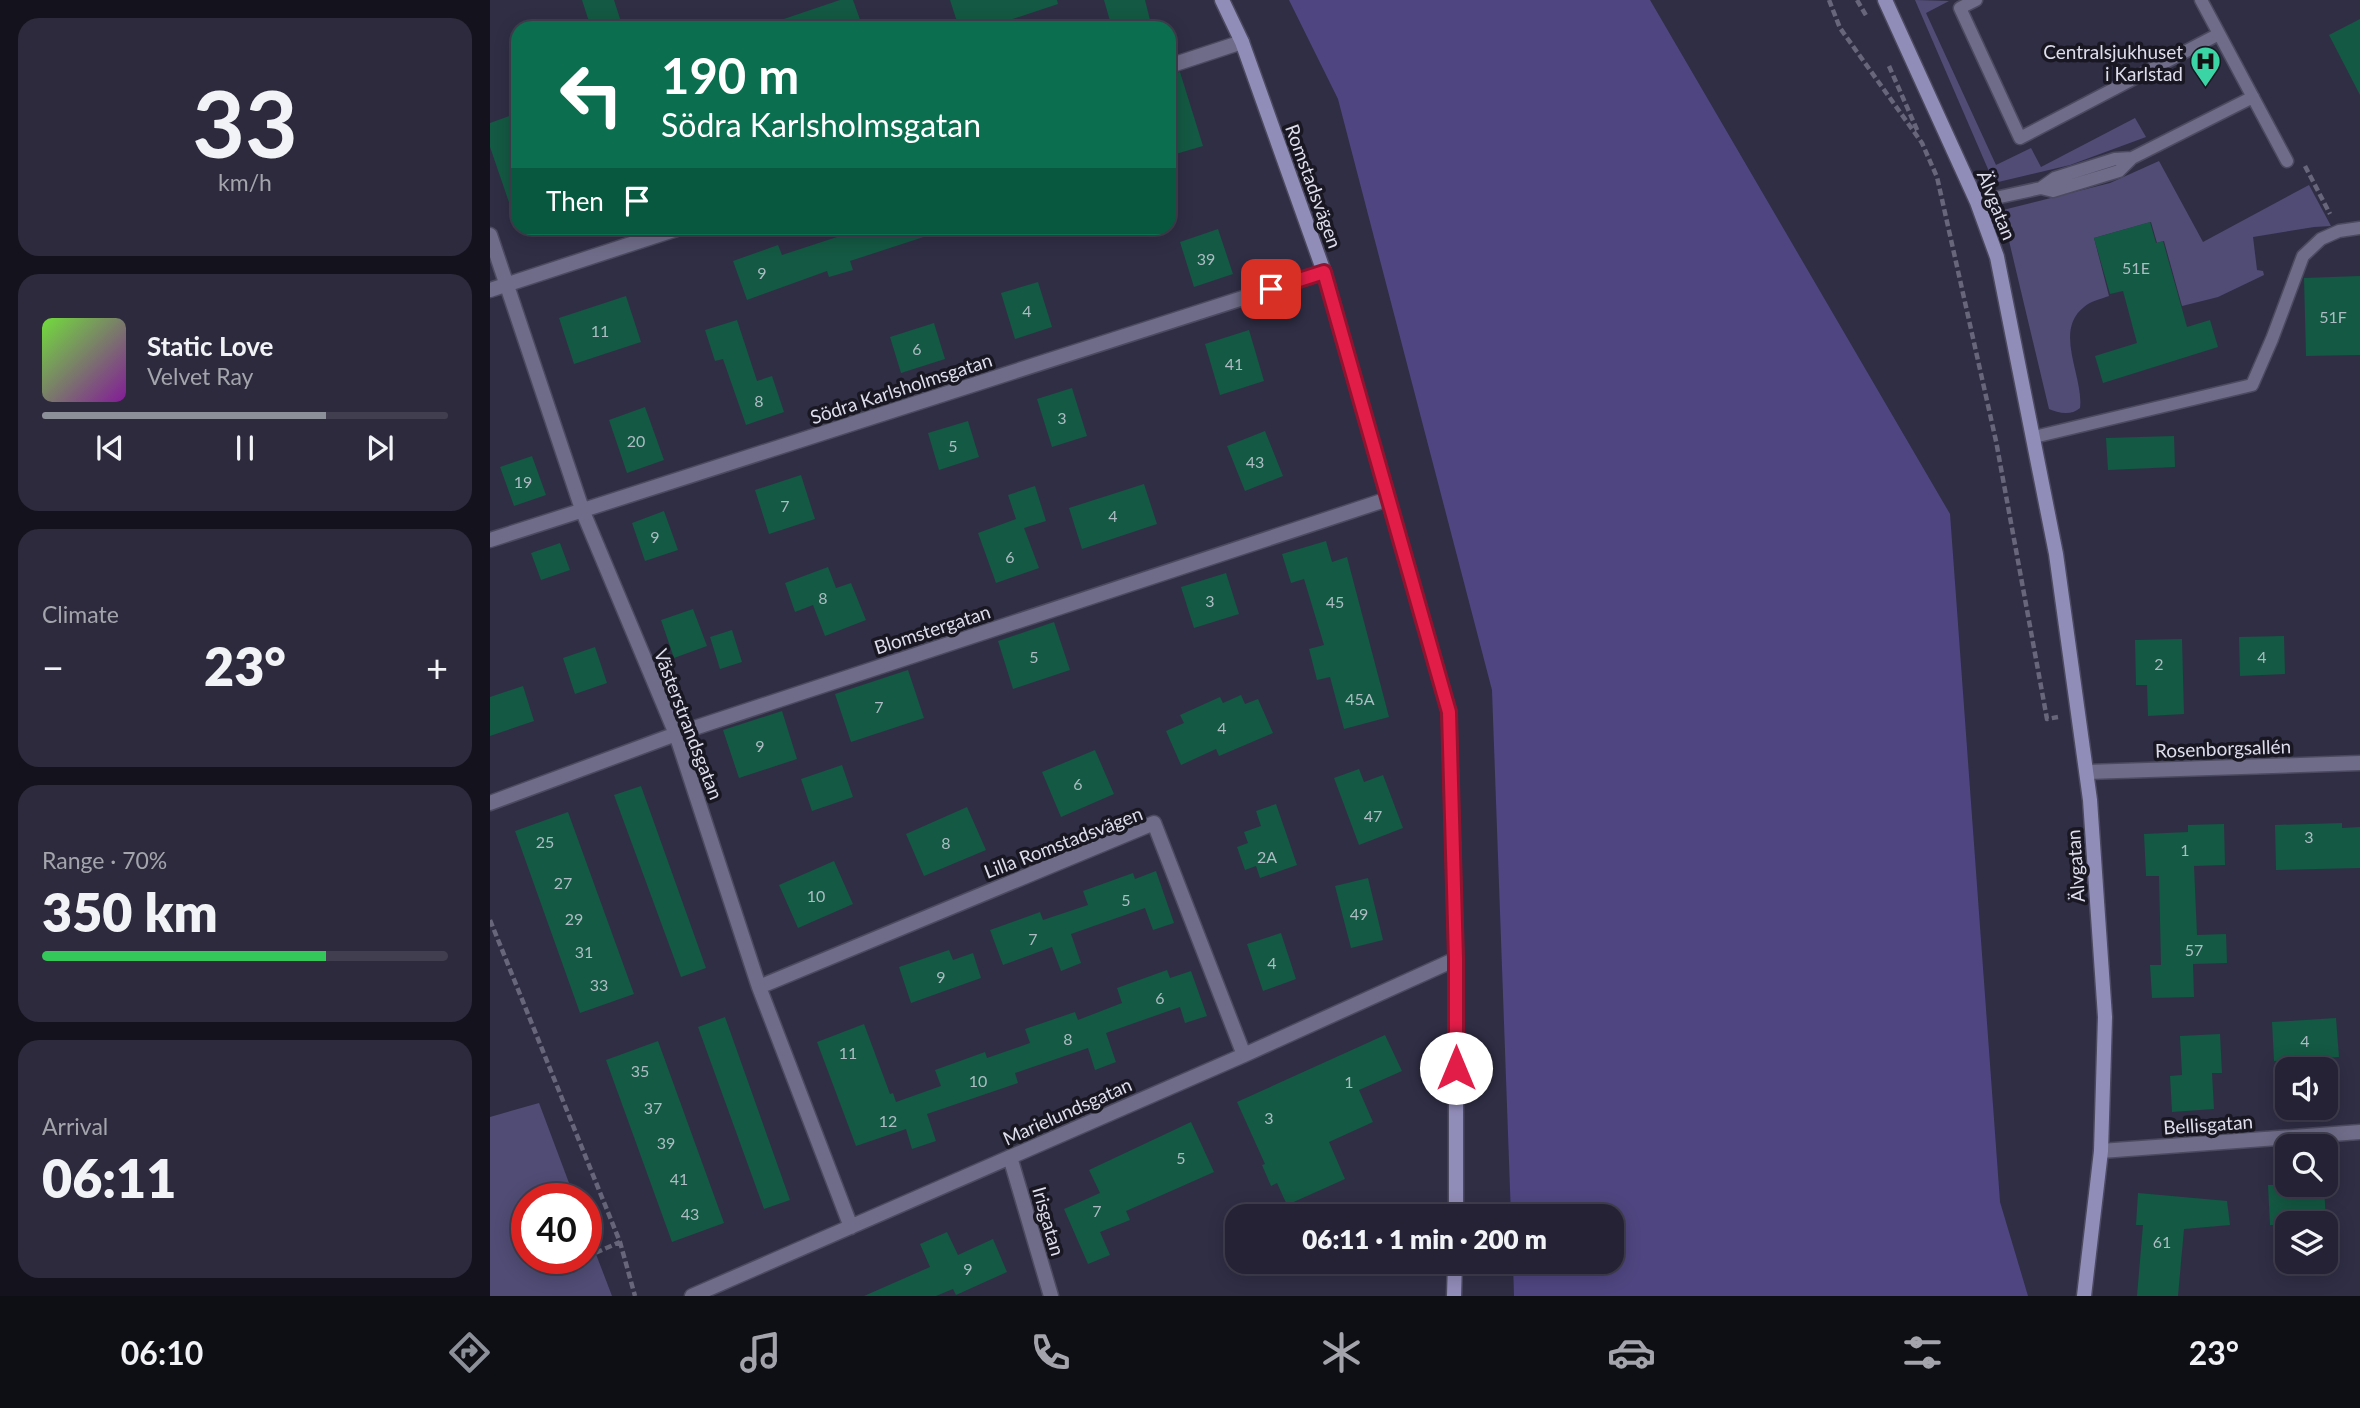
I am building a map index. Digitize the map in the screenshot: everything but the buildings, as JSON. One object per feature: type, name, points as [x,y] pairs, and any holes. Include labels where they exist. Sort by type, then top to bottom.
[{"type":"street","name":"Romstadsvägen","points":[[1222,0],[1242,42],[1324,272],[1449,712],[1456,959],[1456,1204]]},
{"type":"street","name":"Älvgatan","points":[[1885,0],[1977,202],[1997,257],[2056,554],[2087,772],[2105,1017],[2101,1151],[2084,1296]]},
{"type":"street","points":[[1176,64],[1242,42]]},
{"type":"street","name":"Västerstrandsgatan","points":[[490,235],[583,512],[676,734],[759,987],[851,1227]]},
{"type":"street","points":[[490,290],[658,235]]},
{"type":"street","name":"Södra Karlsholmsgatan","points":[[490,540],[1324,272]]},
{"type":"street","name":"Blomstergatan","points":[[490,803],[676,734],[1388,499]]},
{"type":"street","name":"Rosenborgsallén","points":[[2087,772],[2360,764]]},
{"type":"street","name":"Lilla Romstadsvägen","points":[[759,987],[1154,823],[1244,1055]]},
{"type":"street","name":"Marielundsgatan","points":[[692,1296],[1244,1055],[1456,959]]},
{"type":"street","name":"Bellisgatan","points":[[2101,1151],[2360,1132]]},
{"type":"street","name":"Irisgatan","points":[[1010,1157],[1051,1296]]},
{"type":"street","points":[[1454,1296],[1455,1274]]},
{"type":"lane","points":[[1976,0],[1960,8],[2020,138],[2219,34]]},
{"type":"lane","points":[[2201,0],[2287,161]]},
{"type":"lane","points":[[1977,202],[2041,188],[2055,178],[2115,159],[2132,158],[2253,97]]},
{"type":"lane","points":[[2034,437],[2252,385],[2303,256],[2321,239],[2339,231],[2360,228]]},
{"type":"path","points":[[1829,0],[1840,28],[1922,143]]},
{"type":"path","points":[[1857,0],[1868,19]]},
{"type":"path","points":[[1884,56],[1937,177],[1996,441],[2048,719],[2078,714]]},
{"type":"path","points":[[490,920],[620,1242],[635,1296]]},
{"type":"path","points":[[602,1250],[620,1242]]},
{"type":"shaded area","points":[[1289,0],[1650,0],[1950,514],[2000,1202],[2028,1296],[1514,1296],[1513,1274],[1624,1274],[1624,1204],[1511,1204],[1492,690],[1338,99]]},
{"type":"shaded area","points":[[1915,0],[1949,1],[1926,13],[1996,165],[2031,148],[2041,167],[2135,118],[2146,137],[2070,165],[1994,183]]},
{"type":"shaded area","points":[[2159,161],[2203,242],[2309,185],[2331,226],[2253,237],[2257,270],[2263,271],[2264,275],[2218,297],[2182,306],[2164,241],[2157,243],[2151,222],[2094,238],[2109,296],[2084,307],[2075,317],[2071,329],[2070,341],[2080,408],[2069,413],[2049,409],[2003,210],[2110,183]]},
{"type":"shaded area","points":[[539,1103],[569,1183],[511,1183],[511,1274],[602,1274],[602,1270],[612,1296],[490,1296],[490,1117]]},
{"type":"place","name":"Centralsjukhuset i Karlstad","points":[[2206,89]]},
{"type":"route","points":[[1271,289],[1324,272],[1449,712],[1456,959],[1456,1068]]}]
